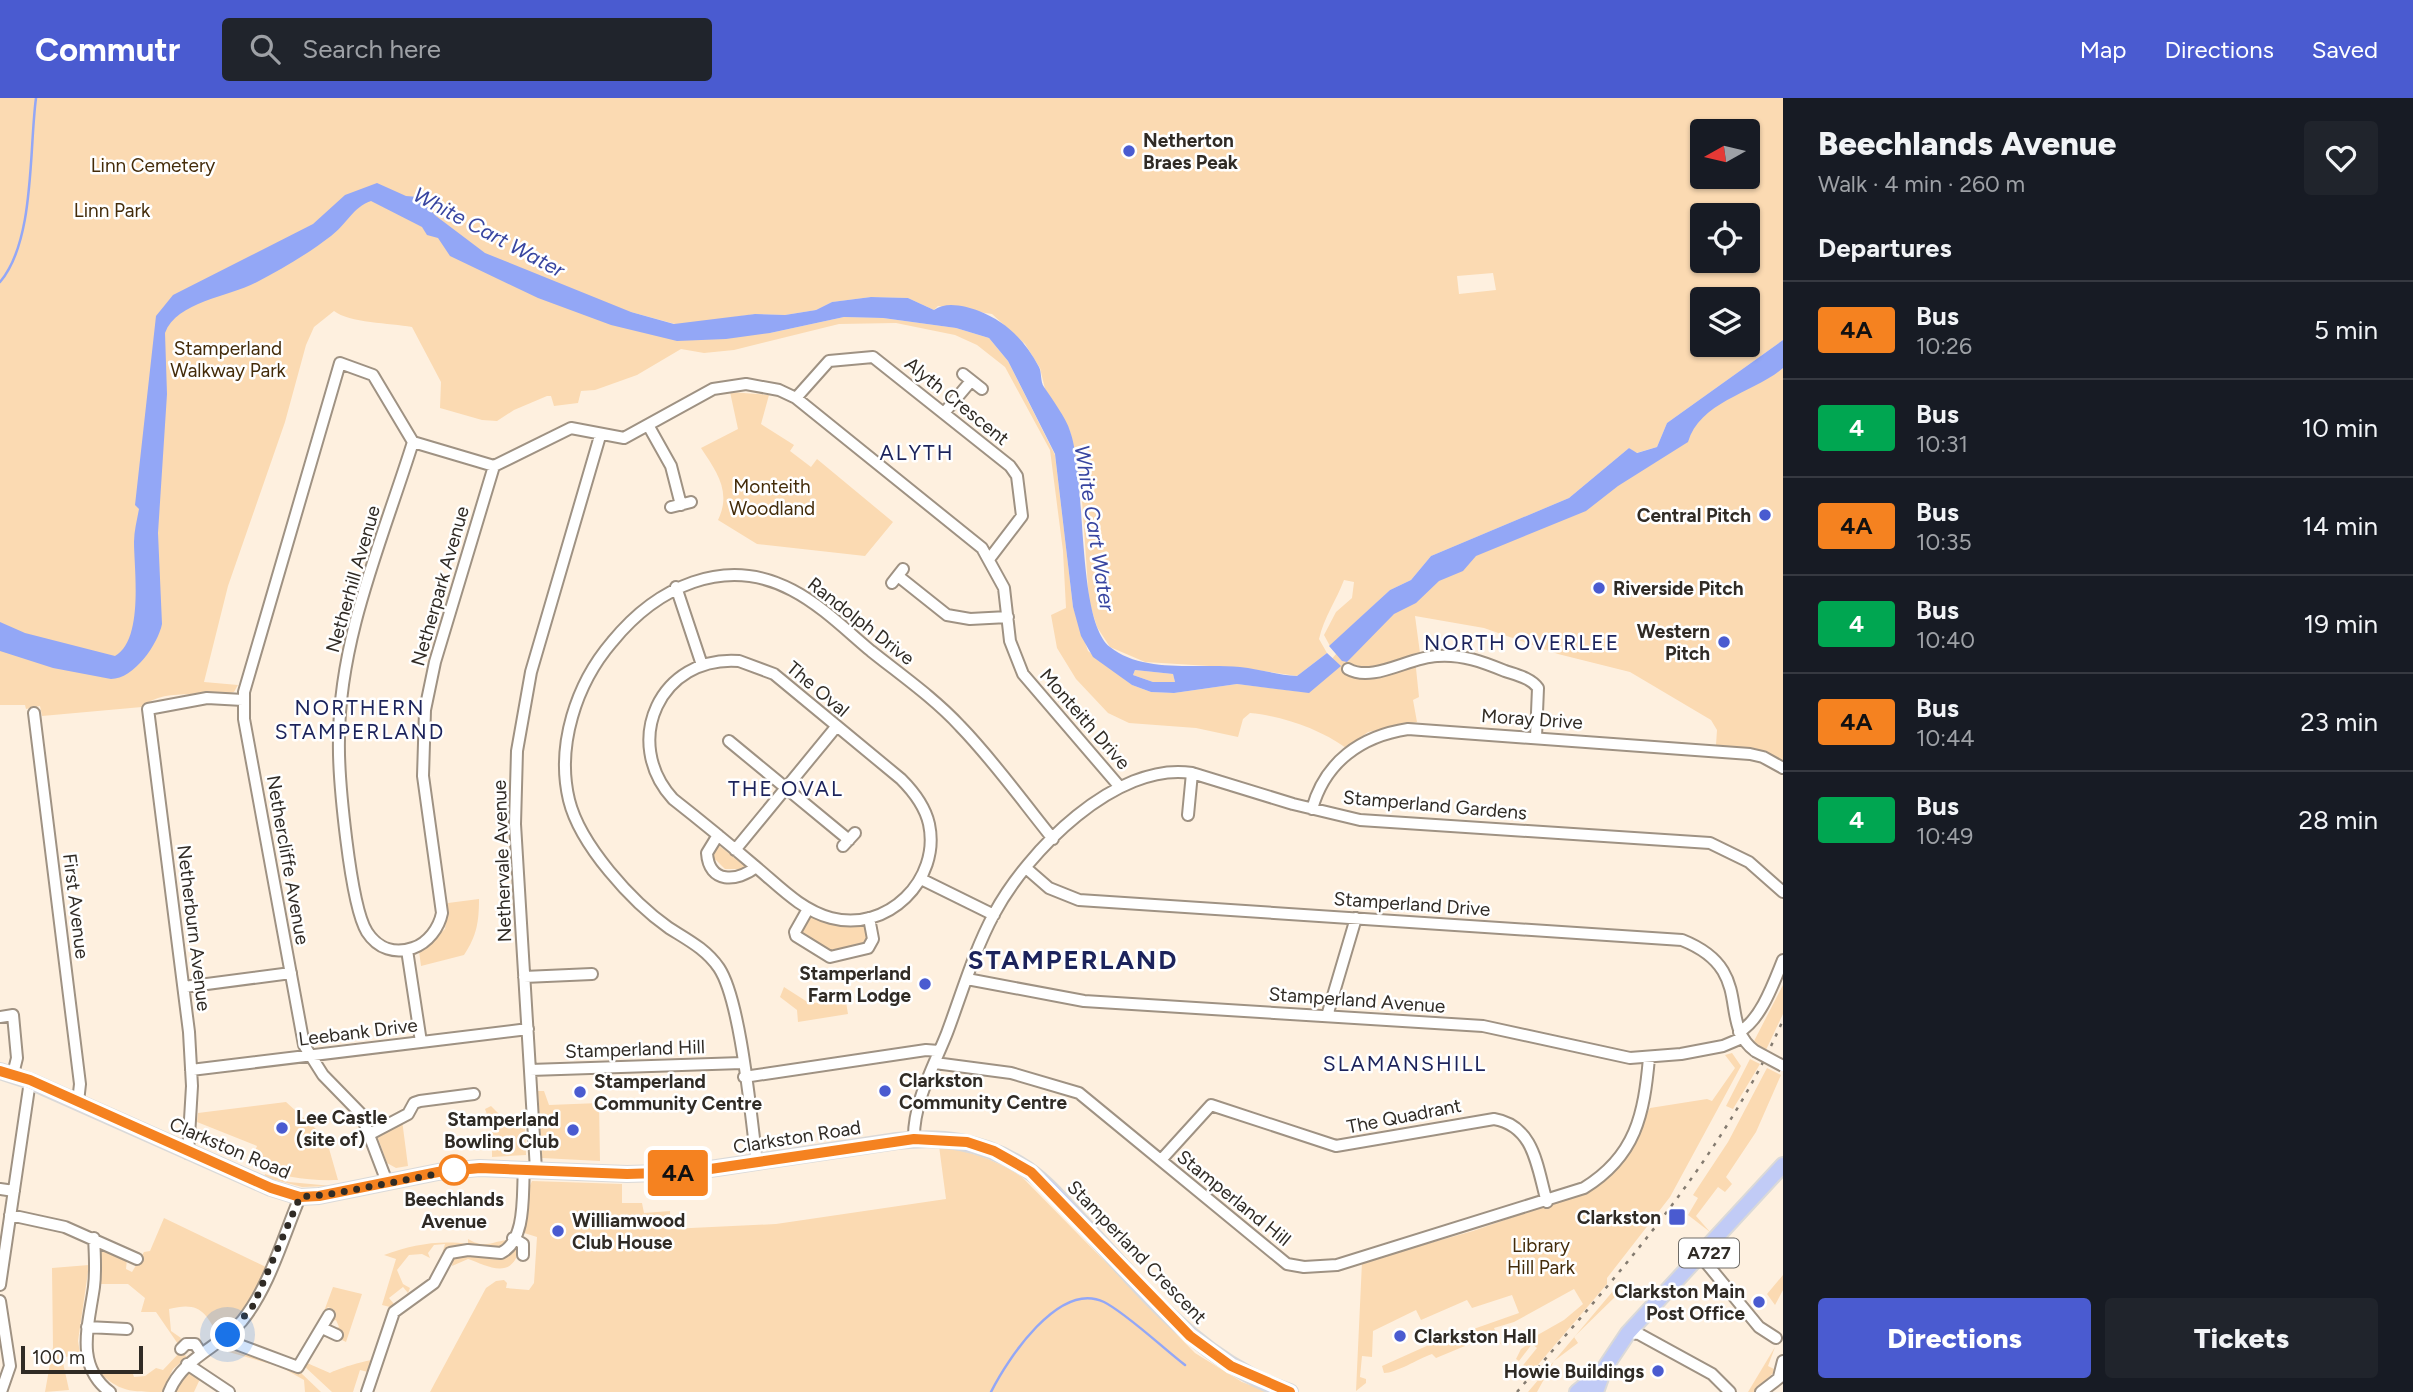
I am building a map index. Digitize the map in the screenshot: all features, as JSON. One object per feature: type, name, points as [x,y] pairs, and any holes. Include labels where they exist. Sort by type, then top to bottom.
[{"type":"main road","name":"Clarkston Road","points":[[6,1072],[30,1080],[188,1153],[300,1197],[331,1194],[458,1170],[671,1173],[914,1139]]},
{"type":"main road","name":"Stamperland Crescent","points":[[914,1139],[967,1142],[1022,1166],[1062,1202],[1190,1336],[1231,1366],[1290,1392]]},
{"type":"main road","name":"A727","points":[[1633,1333],[1783,1165]]},
{"type":"main road","name":"A727","points":[[1596,1392],[1604,1370],[1620,1347],[1783,1175]]},
{"type":"main road","name":"A727","points":[[1577,1392],[1604,1370]]},
{"type":"street","name":"Alyth Crescent","points":[[796,398],[829,361],[873,357],[1010,466],[1017,476],[1022,516],[990,558]]},
{"type":"street","name":"Nethercliffe Avenue","points":[[387,1182],[360,1114],[309,1056],[304,1045],[244,719],[243,700],[340,363],[373,375],[413,442]]},
{"type":"street","points":[[944,413],[967,378],[982,389]]},
{"type":"street","name":"Monteith Drive","points":[[494,466],[566,430],[625,438],[697,395],[730,385],[767,387],[796,398],[975,540],[990,558],[1004,588],[1010,641],[1023,674],[1119,786]]},
{"type":"street","points":[[648,425],[671,466],[681,505]]},
{"type":"street","name":"Nethervale Avenue","points":[[530,1170],[530,1070],[515,824],[515,782],[522,715],[531,672],[600,436]]},
{"type":"street","points":[[413,442],[494,466]]},
{"type":"street","name":"Netherhill Avenue","points":[[407,950],[392,951],[381,946],[366,930],[360,915],[345,822],[338,738],[345,671],[353,632],[413,442]]},
{"type":"street","name":"Netherpark Avenue","points":[[407,950],[418,947],[437,929],[442,913],[423,776],[425,710],[435,662],[494,466]]},
{"type":"street","name":"Randolph Drive","points":[[757,1163],[732,1001],[723,975],[708,954],[659,920],[611,871],[582,832],[566,785],[569,733],[586,681],[604,651],[622,629],[652,602],[676,587],[706,577],[742,576],[772,581],[802,596],[960,726],[1053,839]]},
{"type":"street","points":[[898,576],[947,615],[970,619],[1008,617]]},
{"type":"street","points":[[676,587],[702,665]]},
{"type":"street","points":[[1348,669],[1368,674],[1414,656],[1462,656],[1535,684],[1539,692],[1536,737]]},
{"type":"street","name":"The Oval","points":[[739,661],[769,671],[836,727],[901,779],[918,798],[926,816],[930,838],[930,851],[921,878],[894,908],[869,918],[838,919],[807,909],[666,791],[649,756],[652,720],[663,694],[683,675],[702,665],[739,661]]},
{"type":"street","name":"Netherburn Avenue","points":[[188,1153],[191,1070],[184,987],[148,709],[207,698],[243,700]]},
{"type":"street","name":"First Avenue","points":[[34,713],[80,1084],[78,1102]]},
{"type":"street","points":[[736,850],[836,727]]},
{"type":"street","name":"Moray Drive","points":[[1312,809],[1324,780],[1339,760],[1369,739],[1387,732],[1434,729],[1750,754],[1783,768]]},
{"type":"street","points":[[729,741],[849,840]]},
{"type":"street","points":[[1189,815],[1192,773]]},
{"type":"street","name":"Stamperland Gardens","points":[[914,1139],[915,1117],[994,915],[1026,868],[1053,839],[1119,786],[1156,774],[1192,773],[1312,809],[1385,822],[1710,843],[1749,862],[1783,892]]},
{"type":"street","points":[[718,835],[707,853],[715,873],[723,878],[737,879],[756,867]]},
{"type":"street","name":"Stamperland Drive","points":[[1026,868],[1049,888],[1079,900],[1682,940],[1703,951],[1727,975],[1740,1035]]},
{"type":"street","points":[[921,878],[994,915]]},
{"type":"street","points":[[807,909],[795,932],[796,936],[830,957],[868,948],[873,939],[869,918]]},
{"type":"street","points":[[1327,1016],[1356,918]]},
{"type":"street","points":[[407,950],[421,1042]]},
{"type":"street","points":[[1783,960],[1760,1008],[1740,1035],[1755,1051],[1783,1066]]},
{"type":"street","points":[[184,987],[291,974]]},
{"type":"street","points":[[524,977],[593,974]]},
{"type":"street","name":"Stamperland Avenue","points":[[967,979],[1084,1001],[1483,1027],[1630,1058],[1649,1058],[1723,1046],[1740,1035]]},
{"type":"street","points":[[0,1017],[13,1015],[17,1045],[6,1072]]},
{"type":"street","name":"Leebank Drive","points":[[191,1070],[528,1029]]},
{"type":"street","points":[[744,1077],[926,1050],[939,1051]]},
{"type":"street","name":"Stamperland Hill","points":[[935,1063],[1011,1073],[1074,1090],[1292,1266],[1337,1265],[1547,1202],[1597,1180],[1619,1156],[1637,1129],[1644,1110],[1649,1058]]},
{"type":"street","name":"Stamperland Hill","points":[[530,1070],[742,1063]]},
{"type":"street","points":[[0,1285],[30,1080]]},
{"type":"street","points":[[370,1134],[408,1114],[414,1103],[474,1094]]},
{"type":"street","name":"The Quadrant","points":[[1161,1160],[1211,1105],[1345,1146],[1479,1119],[1494,1119],[1514,1125],[1528,1139],[1547,1202]]},
{"type":"street","points":[[368,1392],[394,1312],[434,1283],[450,1253],[468,1250],[501,1253],[513,1238],[520,1226],[530,1170]]},
{"type":"street","points":[[0,1189],[14,1191]]},
{"type":"street","points":[[169,1392],[176,1377],[187,1364],[223,1339],[253,1306],[300,1197]]},
{"type":"street","points":[[10,1215],[47,1221],[94,1238],[134,1260]]},
{"type":"street","points":[[94,1238],[94,1284],[87,1326],[89,1363],[95,1377],[110,1392]]},
{"type":"street","points":[[513,1238],[523,1244],[523,1255]]},
{"type":"street","points":[[1703,1259],[1759,1327],[1776,1338]]},
{"type":"street","points":[[0,1301],[10,1366],[1,1392]]},
{"type":"street","points":[[223,1339],[298,1367],[329,1315]]},
{"type":"street","points":[[87,1326],[127,1329]]},
{"type":"street","points":[[322,1328],[337,1335]]},
{"type":"street","points":[[1633,1333],[1712,1374],[1730,1392]]},
{"type":"street","points":[[181,1349],[186,1344],[195,1344],[201,1353]]},
{"type":"street","points":[[1761,1392],[1781,1376],[1783,1361]]},
{"type":"street","points":[[187,1364],[229,1392]]},
{"type":"green space","points":[[0,98],[1783,98],[1783,340],[1760,356],[1760,287],[1690,287],[1690,357],[1759,357],[1667,423],[1657,447],[1636,453],[1629,448],[1569,498],[1431,556],[1411,580],[1390,590],[1330,646],[1324,635],[1336,612],[1352,598],[1354,582],[1344,580],[1319,639],[1327,653],[1297,676],[1242,668],[1145,662],[1110,647],[1097,627],[1089,601],[1082,501],[1070,431],[1045,389],[1040,368],[1025,344],[992,314],[938,306],[934,310],[908,298],[871,297],[832,302],[816,310],[785,315],[755,314],[689,324],[675,324],[631,312],[669,332],[770,333],[844,317],[883,318],[956,328],[989,338],[1008,361],[1055,455],[1073,607],[1088,651],[1132,685],[1151,692],[1174,693],[1237,684],[1303,692],[1350,638],[1455,559],[1638,464],[1783,352],[1783,761],[1757,749],[1716,745],[1717,730],[1711,720],[1630,672],[1558,654],[1484,628],[1415,616],[1420,653],[1415,659],[1419,697],[1413,700],[1417,722],[1368,732],[1346,748],[1313,729],[1288,720],[1250,713],[1243,719],[1238,737],[1196,728],[1129,723],[1108,713],[1076,679],[1057,648],[1051,615],[1066,608],[1063,551],[1050,450],[1005,367],[977,345],[955,335],[896,323],[839,324],[734,350],[704,353],[681,349],[637,375],[595,390],[581,391],[578,403],[554,406],[551,396],[547,396],[514,410],[497,421],[482,420],[440,408],[441,382],[412,327],[349,318],[334,311],[314,327],[306,345],[285,422],[228,586],[204,682],[238,685],[234,692],[174,695],[151,701],[142,707],[42,716],[40,706],[26,709],[25,705],[0,705]],"holes":[[[1493,273],[1496,290],[1459,294],[1457,276]]]},
{"type":"green space","name":"Monteith Woodland","points":[[730,392],[769,395],[761,424],[794,445],[790,451],[811,467],[817,459],[893,522],[865,556],[757,544],[718,520],[722,510],[723,491],[717,473],[701,448],[738,429]]},
{"type":"green space","points":[[1135,670],[1173,674],[1175,682],[1153,682],[1133,675]]},
{"type":"green space","points":[[716,843],[746,867],[746,873],[742,869],[725,869],[716,860],[710,861],[710,855],[714,855],[712,847]]},
{"type":"green space","points":[[479,899],[476,928],[464,955],[421,966],[419,951],[445,929],[448,903]]},
{"type":"green space","points":[[808,915],[842,927],[866,927],[869,943],[833,955],[801,938],[802,925]]},
{"type":"green space","points":[[1783,985],[1783,1014],[1765,1052],[1753,1043]]},
{"type":"green space","points":[[784,987],[809,1003],[846,1002],[848,1014],[798,1022],[797,1010],[780,997]]},
{"type":"green space","name":"Library Hill Park","points":[[1732,1053],[1741,1066],[1670,1197],[1607,1278],[1607,1284],[1524,1381],[1516,1374],[1537,1348],[1532,1344],[1519,1361],[1516,1359],[1521,1349],[1528,1344],[1527,1341],[1564,1320],[1583,1304],[1574,1289],[1514,1322],[1494,1328],[1501,1344],[1491,1339],[1489,1334],[1465,1342],[1465,1346],[1436,1358],[1432,1354],[1384,1373],[1382,1366],[1431,1344],[1519,1313],[1512,1295],[1472,1308],[1467,1300],[1421,1320],[1416,1310],[1373,1331],[1372,1357],[1362,1356],[1360,1377],[1366,1379],[1366,1383],[1356,1391],[1362,1262],[1473,1231],[1594,1189],[1627,1152],[1650,1108],[1707,1099],[1712,1101],[1735,1068],[1725,1055]]},
{"type":"green space","points":[[1750,1059],[1760,1064],[1733,1109],[1726,1106]]},
{"type":"green space","points":[[1767,1068],[1781,1075],[1756,1132],[1726,1177],[1732,1184],[1725,1192],[1718,1187],[1696,1216],[1710,1232],[1688,1215],[1698,1198],[1693,1195],[1728,1142]]},
{"type":"green space","name":"Stamperland Bowling Club","points":[[538,1091],[544,1091],[549,1105],[599,1103],[600,1161],[542,1158]]},
{"type":"green space","points":[[286,1102],[326,1138],[338,1180],[293,1177],[250,1164],[257,1146],[197,1122],[198,1113]]},
{"type":"green space","points":[[491,1106],[511,1126],[525,1125],[526,1155],[492,1157],[492,1128],[485,1109]]},
{"type":"green space","points":[[402,1120],[408,1166],[396,1168],[387,1163],[376,1133]]},
{"type":"green space","points":[[939,1146],[982,1157],[1022,1177],[1195,1353],[1242,1382],[1269,1392],[430,1392],[486,1288],[496,1281],[504,1280],[507,1283],[506,1288],[529,1290],[534,1283],[537,1237],[521,1232],[532,1181],[622,1184],[622,1203],[642,1203],[644,1213],[670,1211],[670,1229],[776,1224],[946,1199]]},
{"type":"green space","points":[[265,1174],[289,1182],[332,1186],[302,1187],[264,1177]]},
{"type":"green space","points":[[164,1218],[266,1267],[247,1304],[218,1336],[200,1310],[188,1306],[169,1309],[171,1331],[181,1338],[178,1344],[156,1312],[141,1312],[145,1298],[128,1284],[100,1284],[98,1252],[104,1248],[127,1259],[126,1269],[132,1272],[144,1252],[150,1251]]},
{"type":"green space","points":[[468,1239],[484,1244],[507,1240],[497,1250],[453,1246],[448,1248],[440,1261],[445,1244],[434,1245],[428,1253],[430,1258],[422,1254],[409,1255],[397,1270],[403,1284],[410,1288],[408,1293],[403,1287],[389,1298],[394,1304],[390,1307],[382,1305],[396,1259],[384,1255],[425,1244],[446,1243],[468,1244]]},
{"type":"green space","points":[[515,1247],[519,1250],[515,1260],[504,1268],[490,1267],[468,1259],[452,1266],[453,1257],[500,1255]]},
{"type":"green space","points":[[89,1265],[78,1341],[80,1353],[62,1358],[69,1390],[45,1392],[53,1347],[52,1268]]},
{"type":"green space","points":[[1783,1275],[1783,1290],[1775,1305],[1767,1294]]},
{"type":"green space","points":[[333,1287],[362,1294],[346,1342],[342,1340],[344,1334],[334,1329],[339,1327],[336,1320],[331,1322],[334,1310],[328,1307],[323,1314]]},
{"type":"green space","points":[[1613,1291],[1618,1294],[1576,1335]]},
{"type":"green space","points":[[1574,1337],[1578,1343],[1554,1361]]},
{"type":"green space","points":[[219,1344],[228,1344],[300,1372],[321,1392],[305,1392],[304,1380],[281,1367],[218,1349]]},
{"type":"green space","points":[[1775,1347],[1768,1366],[1774,1369],[1773,1373],[1755,1392],[1748,1392]]},
{"type":"green space","points":[[181,1351],[187,1357],[173,1369],[162,1392],[141,1392],[119,1387],[97,1370],[132,1371],[134,1377],[145,1376],[156,1368],[163,1370]]},
{"type":"green space","points":[[372,1360],[368,1372],[360,1370],[353,1392],[332,1392],[304,1366],[307,1363],[330,1373]]},
{"type":"green space","points":[[1554,1361],[1537,1392],[1528,1392]]},
{"type":"green space","points":[[186,1372],[200,1379],[194,1392],[173,1392]]},
{"type":"water","points":[[377,183],[406,196],[418,197],[436,216],[485,253],[631,312],[674,324],[755,314],[785,315],[816,310],[832,302],[871,297],[908,298],[934,310],[950,305],[962,306],[989,315],[1014,333],[1028,349],[1039,367],[1043,385],[1070,431],[1079,481],[1092,609],[1099,632],[1110,647],[1139,661],[1172,666],[1240,667],[1297,676],[1327,653],[1341,666],[1309,693],[1237,684],[1174,693],[1151,692],[1132,685],[1093,657],[1081,636],[1073,607],[1055,454],[1008,361],[989,338],[956,328],[883,318],[844,317],[770,333],[726,339],[677,341],[611,325],[538,298],[450,256],[438,238],[427,235],[422,227],[371,201],[359,207],[336,232],[305,255],[257,282],[192,307],[171,322],[165,333],[167,394],[158,533],[162,624],[156,641],[144,659],[128,673],[111,679],[53,668],[0,651],[0,622],[25,633],[115,656],[124,648],[134,620],[134,538],[139,509],[135,505],[156,316],[173,295],[313,224],[345,195]],"holes":[[[1135,670],[1173,674],[1175,682],[1153,682],[1133,675]]]},
{"type":"water","points":[[1783,340],[1783,368],[1716,407],[1694,428],[1688,442],[1618,486],[1586,511],[1476,556],[1463,571],[1439,581],[1416,603],[1394,614],[1347,662],[1342,661],[1329,646],[1390,590],[1411,580],[1431,556],[1569,498],[1629,448],[1637,453],[1657,447],[1667,423]]},
{"type":"waterway","points":[[0,282],[11,264],[25,219],[36,98]]},
{"type":"waterway","points":[[991,1392],[1009,1361],[1037,1327],[1053,1312],[1070,1302],[1087,1298],[1113,1307],[1185,1365]]},
{"type":"railway","points":[[1517,1392],[1628,1261],[1698,1170],[1758,1072],[1783,1020]]},
{"type":"bus line","name":"4A","points":[[0,1071],[30,1080],[188,1153],[271,1188],[300,1197],[331,1194],[458,1170],[487,1168],[627,1174],[690,1172],[914,1139],[967,1142],[994,1151],[1031,1172],[1190,1336],[1231,1366],[1290,1392]]},
{"type":"place","name":"Netherton Braes Peak","points":[[1129,151]]},
{"type":"place","name":"Central Pitch","points":[[1765,515]]},
{"type":"place","name":"Riverside Pitch","points":[[1599,588]]},
{"type":"place","name":"Western Pitch","points":[[1724,642]]},
{"type":"place","name":"Stamperland Farm Lodge","points":[[925,984]]},
{"type":"place","name":"Clarkston Community Centre","points":[[885,1091]]},
{"type":"place","name":"Stamperland Community Centre","points":[[580,1092]]},
{"type":"place","name":"Lee Castle (site of)","points":[[282,1128]]},
{"type":"place","name":"Stamperland Bowling Club","points":[[573,1130]]},
{"type":"place","name":"Beechlands Avenue","points":[[454,1170]]},
{"type":"place","name":"Clarkston","points":[[1677,1217]]},
{"type":"place","name":"Williamwood Club House","points":[[558,1231]]},
{"type":"place","name":"Clarkston Main Post Office","points":[[1759,1302]]},
{"type":"place","name":"Clarkston Hall","points":[[1400,1336]]},
{"type":"place","name":"Howie Buildings","points":[[1658,1371]]},
{"type":"district","name":"ALYTH","points":[[917,452]]},
{"type":"district","name":"NORTH OVERLEE","points":[[1522,642]]},
{"type":"district","name":"NORTHERN STAMPERLAND","points":[[360,719]]},
{"type":"district","name":"THE OVAL","points":[[786,788]]},
{"type":"district","name":"STAMPERLAND","points":[[1073,960]]},
{"type":"district","name":"SLAMANSHILL","points":[[1405,1063]]},
{"type":"route","points":[[228,1335],[253,1306],[300,1197],[331,1194],[458,1170],[454,1170]]},
{"type":"park label","name":"Linn Cemetery","points":[[153,165]]},
{"type":"park label","name":"Linn Park","points":[[112,210]]},
{"type":"park label","name":"Stamperland Walkway Park","points":[[228,359]]},
{"type":"water label","name":"White Cart Water","points":[[489,232]]},
{"type":"water label","name":"White Cart Water","points":[[1095,528]]}]
